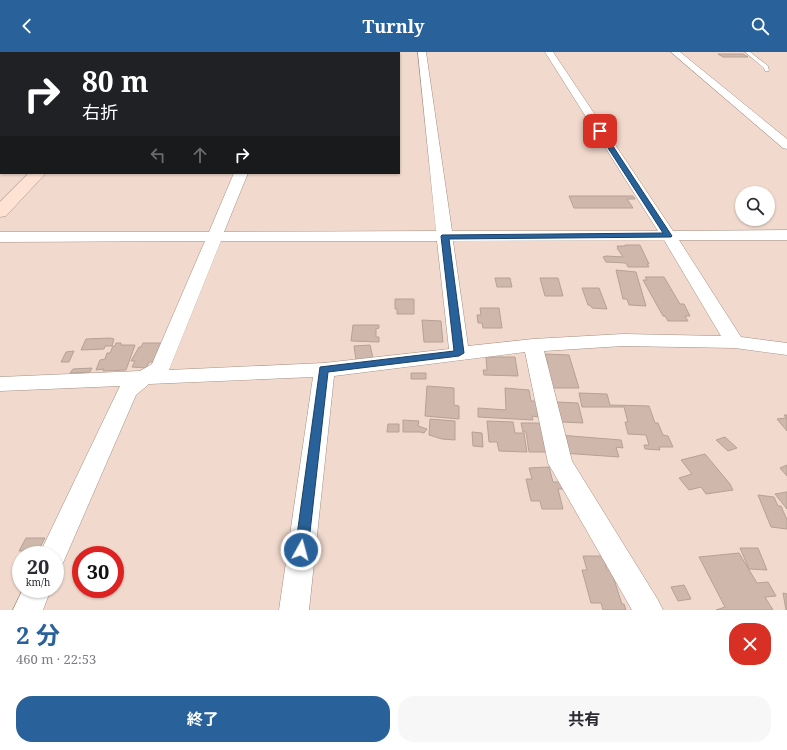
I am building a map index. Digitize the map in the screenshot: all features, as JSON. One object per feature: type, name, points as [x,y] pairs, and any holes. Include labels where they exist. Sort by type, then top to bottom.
[{"type":"street","points":[[0,52],[369,52]]},
{"type":"street","points":[[422,52],[459,353]]},
{"type":"street","points":[[549,52],[669,236],[735,342]]},
{"type":"street","points":[[675,52],[787,145]]},
{"type":"street","points":[[0,212],[37,174]]},
{"type":"street","points":[[57,546],[127,391],[160,368],[241,174]]},
{"type":"street","points":[[0,237],[787,236]]},
{"type":"street","points":[[0,384],[324,370],[533,345],[623,340],[735,342],[787,349]]},
{"type":"street","points":[[533,345],[560,463],[648,610]]},
{"type":"street","points":[[294,610],[324,370]]},
{"type":"street","points":[[28,610],[33,598]]},
{"type":"lane","points":[[747,52],[768,70]]},
{"type":"building","points":[[718,54],[743,54],[748,57],[723,57]]},
{"type":"building","points":[[569,196],[633,196],[635,199],[627,199],[633,208],[574,208]]},
{"type":"building","points":[[640,245],[649,267],[628,267],[626,263],[606,262],[603,257],[623,257],[617,246]]},
{"type":"building","points":[[616,270],[636,272],[646,306],[629,305],[627,299],[623,299]]},
{"type":"building","points":[[645,277],[664,277],[680,304],[684,304],[690,316],[685,316],[688,321],[668,321],[665,316],[663,316],[643,280],[647,280]]},
{"type":"building","points":[[495,278],[510,278],[512,287],[497,287]]},
{"type":"building","points":[[540,278],[558,278],[563,296],[545,296]]},
{"type":"building","points":[[582,288],[599,288],[607,309],[592,308],[588,305]]},
{"type":"building","points":[[395,299],[414,299],[414,314],[397,314],[397,309],[395,309]]},
{"type":"building","points":[[480,308],[499,308],[502,328],[483,328],[482,323],[478,323],[477,315],[481,315]]},
{"type":"building","points":[[422,320],[441,321],[443,342],[424,342]]},
{"type":"building","points":[[353,325],[379,325],[379,328],[376,329],[376,337],[379,337],[379,342],[351,341]]},
{"type":"building","points":[[86,339],[114,339],[112,346],[105,346],[104,349],[81,350]]},
{"type":"building","points":[[116,343],[121,343],[121,345],[135,345],[126,370],[96,370],[100,360],[105,359],[107,353],[110,353]]},
{"type":"building","points":[[143,343],[161,343],[153,362],[149,362],[146,368],[132,367],[135,361],[131,361]]},
{"type":"building","points":[[370,345],[373,358],[356,360],[354,346]]},
{"type":"building","points":[[74,351],[69,362],[61,362],[66,352]]},
{"type":"building","points":[[545,354],[569,355],[579,388],[549,388],[543,364],[548,364]]},
{"type":"building","points":[[486,357],[515,357],[518,376],[484,375],[483,370],[487,370]]},
{"type":"building","points":[[92,368],[90,372],[70,373],[73,369]]},
{"type":"building","points":[[411,373],[426,373],[426,379],[411,379]]},
{"type":"building","points":[[427,386],[454,388],[454,405],[459,406],[459,419],[425,416]]},
{"type":"building","points":[[505,388],[529,390],[531,401],[536,401],[538,417],[532,416],[533,420],[478,417],[478,408],[506,410]]},
{"type":"building","points":[[579,393],[607,394],[610,405],[649,406],[655,423],[658,423],[663,435],[668,436],[673,447],[659,447],[660,450],[645,449],[644,445],[649,445],[646,435],[628,434],[625,422],[628,422],[624,407],[582,407]]},
{"type":"building","points":[[556,402],[578,403],[583,423],[562,422],[560,420]]},
{"type":"building","points":[[784,415],[787,415],[787,431],[777,419],[786,418]]},
{"type":"building","points":[[430,419],[455,421],[455,440],[442,439],[429,435]]},
{"type":"building","points":[[403,420],[419,421],[418,426],[427,429],[424,433],[403,432]]},
{"type":"building","points":[[487,421],[513,422],[515,433],[524,433],[527,452],[499,451],[497,442],[489,442]]},
{"type":"building","points":[[521,423],[541,423],[547,452],[529,452],[526,432],[523,432]]},
{"type":"building","points":[[388,424],[399,424],[399,432],[387,432]]},
{"type":"building","points":[[472,432],[482,433],[483,447],[473,446]]},
{"type":"building","points":[[559,435],[621,440],[623,448],[616,447],[619,457],[562,453]]},
{"type":"building","points":[[725,437],[737,448],[728,451],[716,440]]},
{"type":"building","points":[[705,454],[730,484],[733,490],[706,494],[701,487],[689,490],[679,478],[692,474],[681,460]]},
{"type":"building","points":[[787,465],[787,476],[780,468]]},
{"type":"building","points":[[549,467],[553,482],[561,482],[563,489],[558,489],[563,509],[542,509],[540,501],[531,501],[526,479],[532,479],[529,468]]},
{"type":"building","points":[[787,492],[787,509],[775,494]]},
{"type":"building","points":[[758,495],[774,497],[778,506],[781,506],[787,520],[787,529],[771,527]]},
{"type":"building","points":[[26,538],[45,538],[41,546],[22,546]]},
{"type":"building","points":[[740,548],[758,548],[767,570],[749,569]]},
{"type":"building","points":[[739,553],[757,583],[768,582],[776,596],[765,597],[773,610],[716,610],[725,607],[699,557]]},
{"type":"building","points":[[583,556],[603,556],[607,570],[611,570],[622,604],[624,604],[626,610],[603,610],[601,603],[591,603],[582,570],[587,570]]},
{"type":"building","points":[[684,585],[691,599],[678,601],[671,587]]},
{"type":"building","points":[[783,593],[787,594],[787,610],[786,610]]},
{"type":"route","points":[[301,550],[324,370],[459,353],[445,236],[669,236],[600,131]]}]
